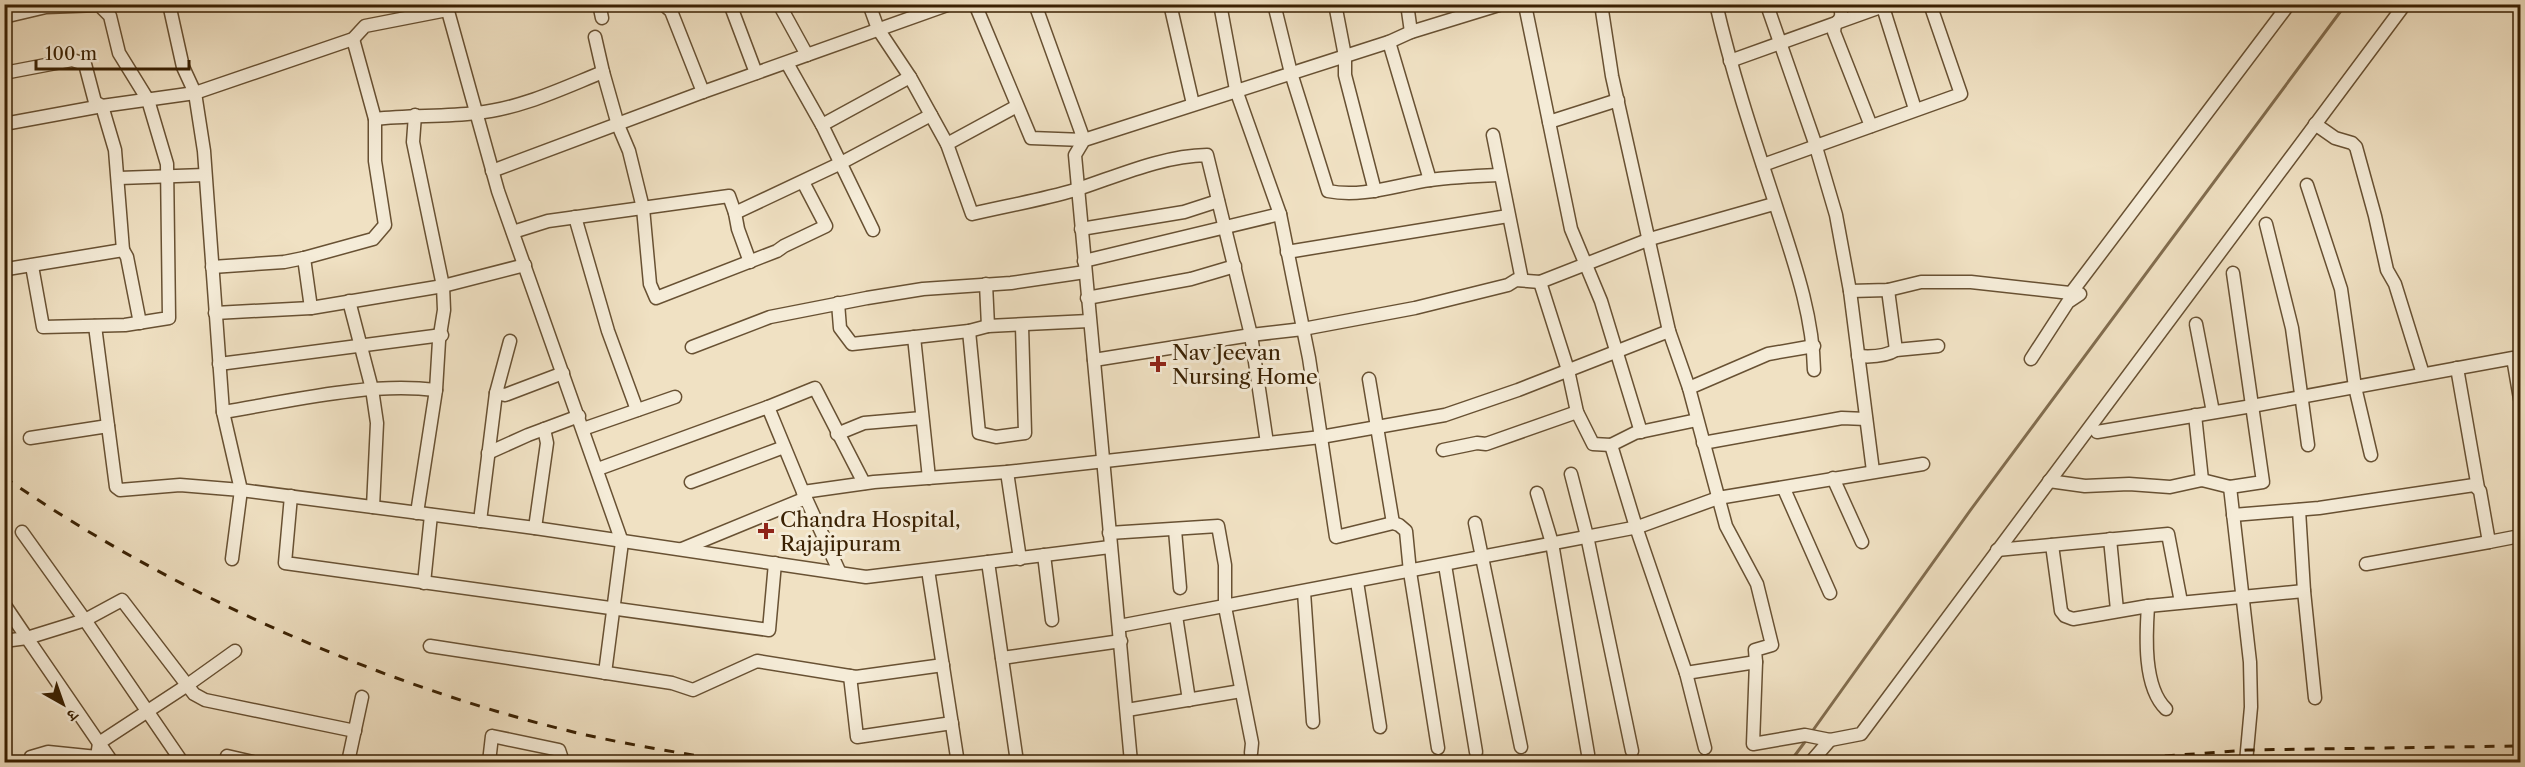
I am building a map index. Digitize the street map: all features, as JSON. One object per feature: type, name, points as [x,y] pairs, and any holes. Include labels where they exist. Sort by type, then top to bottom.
[{"type":"street","points":[[9,4],[12,15],[46,6],[99,5],[110,16],[119,53],[148,100],[167,164],[169,318],[140,323],[43,327],[32,266]]},
{"type":"street","points":[[169,4],[183,67],[195,93],[206,175],[223,412],[242,490],[232,559]]},
{"type":"street","points":[[599,4],[602,18]]},
{"type":"street","points":[[663,4],[671,11],[703,92]]},
{"type":"street","points":[[730,4],[756,73]]},
{"type":"street","points":[[779,4],[807,55]]},
{"type":"street","points":[[869,4],[878,29],[910,77],[947,144],[972,214],[1078,189],[1168,159],[1207,155],[1251,335],[1267,443]]},
{"type":"street","points":[[492,171],[703,92],[950,4]]},
{"type":"street","points":[[975,4],[1031,138],[1084,140],[1502,4]]},
{"type":"street","points":[[1035,4],[1084,140]]},
{"type":"street","points":[[1170,4],[1193,104]]},
{"type":"street","points":[[1220,4],[1236,90],[1280,214],[1303,329],[1336,537],[1393,523],[1406,531],[1410,572],[1438,748]]},
{"type":"street","points":[[1274,4],[1291,73],[1328,191],[1338,193],[1375,191],[1430,180],[1500,175]]},
{"type":"street","points":[[1335,4],[1345,56],[1345,75],[1375,191]]},
{"type":"street","points":[[1407,4],[1411,32]]},
{"type":"street","points":[[1530,4],[1526,10],[1571,229],[1601,301],[1641,432]]},
{"type":"street","points":[[1600,4],[1618,100],[1669,331],[1689,388],[1726,526],[1757,584],[1772,645],[1755,650],[1753,744],[1804,735],[1830,740],[1861,734],[2405,4]]},
{"type":"street","points":[[1716,4],[1730,61],[1796,271],[1814,346],[1814,370]]},
{"type":"street","points":[[1839,4],[1842,15],[1835,24],[1834,32],[1871,126]]},
{"type":"street","points":[[1763,165],[1961,94],[1930,4]]},
{"type":"street","points":[[2080,294],[2072,293],[2289,4]]},
{"type":"street","points":[[1730,61],[1885,5],[1915,109]]},
{"type":"street","points":[[4,124],[102,106],[195,93],[353,39],[365,26],[447,7],[492,171],[622,542],[605,673]]},
{"type":"street","points":[[1768,8],[1815,145],[1836,215],[1850,291],[1873,471]]},
{"type":"street","points":[[595,37],[643,208],[650,284],[656,298],[750,262],[826,226],[803,182]]},
{"type":"street","points":[[212,267],[284,262],[304,258],[373,239],[385,225],[375,160],[375,119],[353,39]]},
{"type":"street","points":[[1389,42],[1430,180]]},
{"type":"street","points":[[4,73],[72,60],[85,64],[95,102],[102,106],[115,150],[123,250],[127,257],[140,323]]},
{"type":"street","points":[[787,63],[822,125],[873,230]]},
{"type":"street","points":[[375,119],[477,113],[533,100],[603,72]]},
{"type":"street","points":[[822,125],[910,77]]},
{"type":"street","points":[[1549,122],[1618,100]]},
{"type":"street","points":[[947,144],[1017,106]]},
{"type":"street","points":[[415,115],[413,142],[443,286],[444,310],[436,390],[417,513]]},
{"type":"street","points":[[735,213],[839,164],[931,115]]},
{"type":"street","points":[[2314,124],[2335,138],[2352,143],[2356,147],[2387,270],[2395,284],[2423,374]]},
{"type":"street","points":[[1493,135],[1522,279]]},
{"type":"street","points":[[1084,140],[1075,155],[1131,762]]},
{"type":"street","points":[[119,178],[206,175]]},
{"type":"street","points":[[2307,185],[2341,289],[2355,387],[2371,455]]},
{"type":"street","points":[[513,232],[548,221],[729,196],[750,262]]},
{"type":"street","points":[[1081,230],[1184,212],[1218,201]]},
{"type":"street","points":[[1094,360],[1303,329],[1415,308],[1522,279],[1540,282],[1650,239],[1770,205]]},
{"type":"street","points":[[692,347],[770,317],[923,289],[1011,283],[1085,266],[1225,226],[1280,214]]},
{"type":"street","points":[[1287,252],[1508,216]]},
{"type":"street","points":[[575,217],[608,331],[637,410]]},
{"type":"street","points":[[2266,224],[2292,328],[2308,446]]},
{"type":"street","points":[[5,268],[32,266],[123,250]]},
{"type":"street","points":[[304,258],[311,308]]},
{"type":"street","points":[[215,313],[311,308],[443,286],[525,265]]},
{"type":"street","points":[[1087,298],[1191,279],[1235,266]]},
{"type":"street","points":[[2049,481],[2085,486],[2129,484],[2170,487],[2202,480],[2230,488],[2263,482],[2233,273]]},
{"type":"street","points":[[1540,282],[1568,370],[1577,412],[1593,444],[1611,445],[1641,432],[1697,420]]},
{"type":"street","points":[[1850,291],[1888,290],[1921,282],[1971,282],[2080,294]]},
{"type":"street","points":[[986,284],[988,326]]},
{"type":"street","points":[[1888,290],[1896,350]]},
{"type":"street","points":[[2031,359],[2068,302],[2080,294]]},
{"type":"street","points":[[349,301],[372,389],[377,423],[373,507]]},
{"type":"street","points":[[838,303],[840,328],[852,344],[969,331],[988,326],[1089,321]]},
{"type":"street","points":[[2196,324],[2213,412]]},
{"type":"street","points":[[95,326],[116,487],[120,490],[180,485],[242,490],[480,520],[866,577],[1110,547]]},
{"type":"street","points":[[969,331],[979,433],[996,437],[1025,434],[1022,326]]},
{"type":"street","points":[[681,550],[804,495],[864,483],[1007,472],[1321,437],[1445,415],[1518,390],[1669,331]]},
{"type":"street","points":[[219,364],[441,335]]},
{"type":"street","points":[[914,337],[929,478]]},
{"type":"street","points":[[480,520],[496,393],[510,341]]},
{"type":"street","points":[[1689,388],[1768,354],[1814,346]]},
{"type":"street","points":[[1858,356],[1871,357],[1890,354],[1896,350],[1938,346]]},
{"type":"street","points":[[2097,432],[2513,358],[2520,399]]},
{"type":"street","points":[[2457,368],[2488,542]]},
{"type":"street","points":[[496,393],[506,394],[563,373]]},
{"type":"street","points":[[1369,379],[1393,523]]},
{"type":"street","points":[[223,412],[372,389],[405,387],[436,390]]},
{"type":"street","points":[[598,469],[815,388],[864,483]]},
{"type":"street","points":[[583,429],[675,397]]},
{"type":"street","points":[[768,407],[804,495],[840,573]]},
{"type":"street","points":[[1443,450],[1477,443],[1486,444],[1577,412]]},
{"type":"street","points":[[488,453],[579,416]]},
{"type":"street","points":[[2195,416],[2202,480]]},
{"type":"street","points":[[837,434],[864,423],[922,418]]},
{"type":"street","points":[[1703,443],[1842,418],[1866,418]]},
{"type":"street","points":[[30,438],[108,426]]},
{"type":"street","points":[[535,528],[546,442],[544,429]]},
{"type":"street","points":[[1611,445],[1636,527],[1686,673],[1705,748]]},
{"type":"street","points":[[691,482],[784,447]]},
{"type":"street","points":[[1119,626],[1636,527],[1718,498],[1784,489],[1833,478],[1923,464]]},
{"type":"street","points":[[1007,472],[1020,559]]},
{"type":"street","points":[[1571,474],[1587,536],[1632,751]]},
{"type":"street","points":[[1833,478],[1862,542]]},
{"type":"street","points":[[2234,515],[2299,510],[2474,485],[2478,488]]},
{"type":"street","points":[[2230,488],[2250,662],[2251,707],[2246,762]]},
{"type":"street","points":[[1784,489],[1830,593]]},
{"type":"street","points":[[1537,494],[1552,543],[1588,754]]},
{"type":"street","points":[[291,496],[285,563],[424,583],[769,630],[775,563]]},
{"type":"street","points":[[2299,510],[2304,591],[2315,698]]},
{"type":"street","points":[[424,583],[431,515]]},
{"type":"street","points":[[1475,523],[1521,747]]},
{"type":"street","points":[[1109,533],[1218,526],[1225,565],[1225,607],[1252,743],[1251,753]]},
{"type":"street","points":[[1175,530],[1180,588]]},
{"type":"street","points":[[22,532],[182,762]]},
{"type":"street","points":[[1997,550],[2168,534],[2181,602]]},
{"type":"street","points":[[2366,564],[2520,536]]},
{"type":"street","points":[[2110,539],[2117,610]]},
{"type":"street","points":[[2052,545],[2061,611],[2065,616],[2073,619],[2148,606],[2304,591]]},
{"type":"street","points":[[1044,555],[1052,620]]},
{"type":"street","points":[[988,562],[1016,755]]},
{"type":"street","points":[[1445,565],[1476,752]]},
{"type":"street","points":[[928,570],[957,757]]},
{"type":"street","points":[[1357,582],[1380,727]]},
{"type":"street","points":[[1304,592],[1313,722]]},
{"type":"street","points":[[4,641],[27,638],[85,620],[122,600],[194,694],[205,700],[354,731]]},
{"type":"street","points":[[4,604],[102,756]]},
{"type":"street","points":[[2148,606],[2146,636],[2152,682],[2161,704],[2166,709]]},
{"type":"street","points":[[1176,616],[1189,700]]},
{"type":"street","points":[[1002,658],[1120,641]]},
{"type":"street","points":[[430,645],[672,683],[693,690],[757,661],[850,676],[943,665]]},
{"type":"street","points":[[31,762],[31,757],[48,752],[102,756],[146,711],[235,651]]},
{"type":"street","points":[[1686,673],[1756,663]]},
{"type":"street","points":[[850,676],[857,737],[952,723]]},
{"type":"street","points":[[1127,710],[1241,691]]},
{"type":"street","points":[[348,762],[362,697]]},
{"type":"street","points":[[489,762],[492,736],[559,750],[563,762]]},
{"type":"street","points":[[1811,762],[1830,740]]},
{"type":"street","points":[[227,756],[254,762]]},
{"type":"waterway","points":[[1811,733],[1972,508],[2346,4]]},
{"type":"waterway","points":[[1790,762],[1807,739]]},
{"type":"railway","points":[[4,477],[69,520],[138,560],[283,632],[359,664],[435,692],[586,735],[737,762]]},
{"type":"railway","points":[[2085,762],[2247,750],[2520,746]]},
{"type":"place","name":"Nav Jeevan Nursing Home","points":[[1158,364]]},
{"type":"place","name":"Chandra Hospital, Rajajipuram","points":[[766,531]]}]
